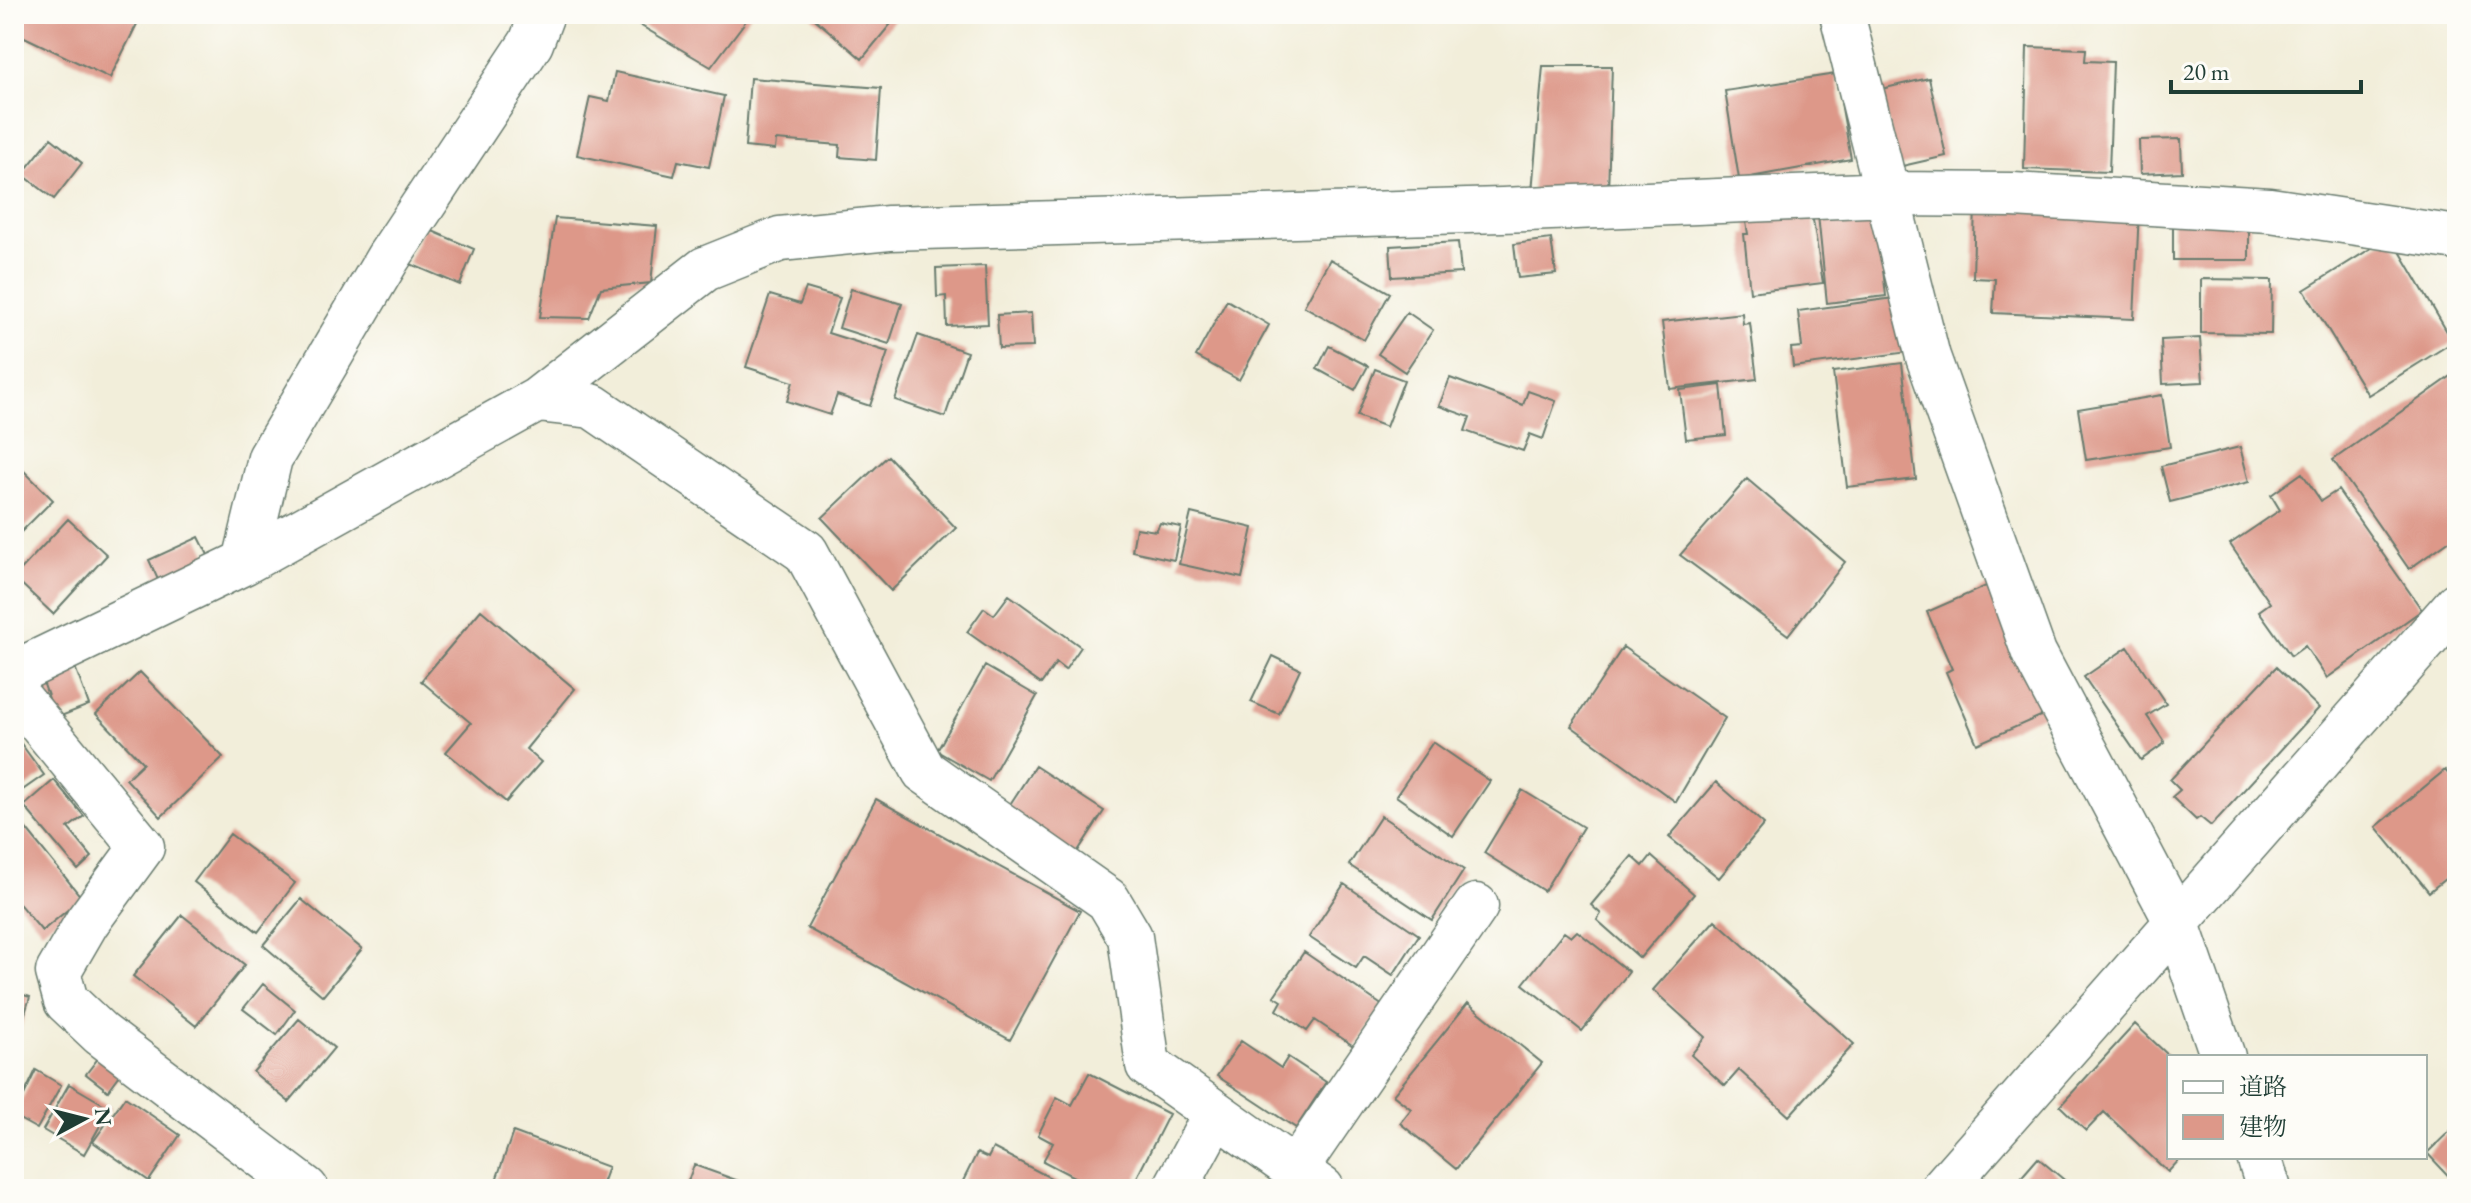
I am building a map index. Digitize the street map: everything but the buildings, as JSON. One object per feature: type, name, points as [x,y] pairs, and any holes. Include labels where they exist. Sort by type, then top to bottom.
[{"type":"street","points":[[245,562],[270,458],[388,258],[531,43],[542,14]]},
{"type":"street","points":[[1842,14],[1928,357],[2034,653],[2176,921],[2222,1055]]},
{"type":"street","points":[[14,673],[245,562],[537,400],[705,269],[780,239],[889,228],[1502,210],[1889,194],[2013,195],[2270,210],[2457,238]]},
{"type":"street","points":[[537,400],[592,406],[806,552],[924,771],[1108,900],[1130,937],[1148,1065],[1308,1180],[1476,906]]},
{"type":"street","points":[[1942,1189],[2457,604]]},
{"type":"street","points":[[14,692],[142,847],[87,922],[58,972],[66,1001],[101,1034],[306,1189]]},
{"type":"street","points":[[1175,1189],[1215,1115]]},
{"type":"street","points":[[2260,1159],[2269,1189]]}]
